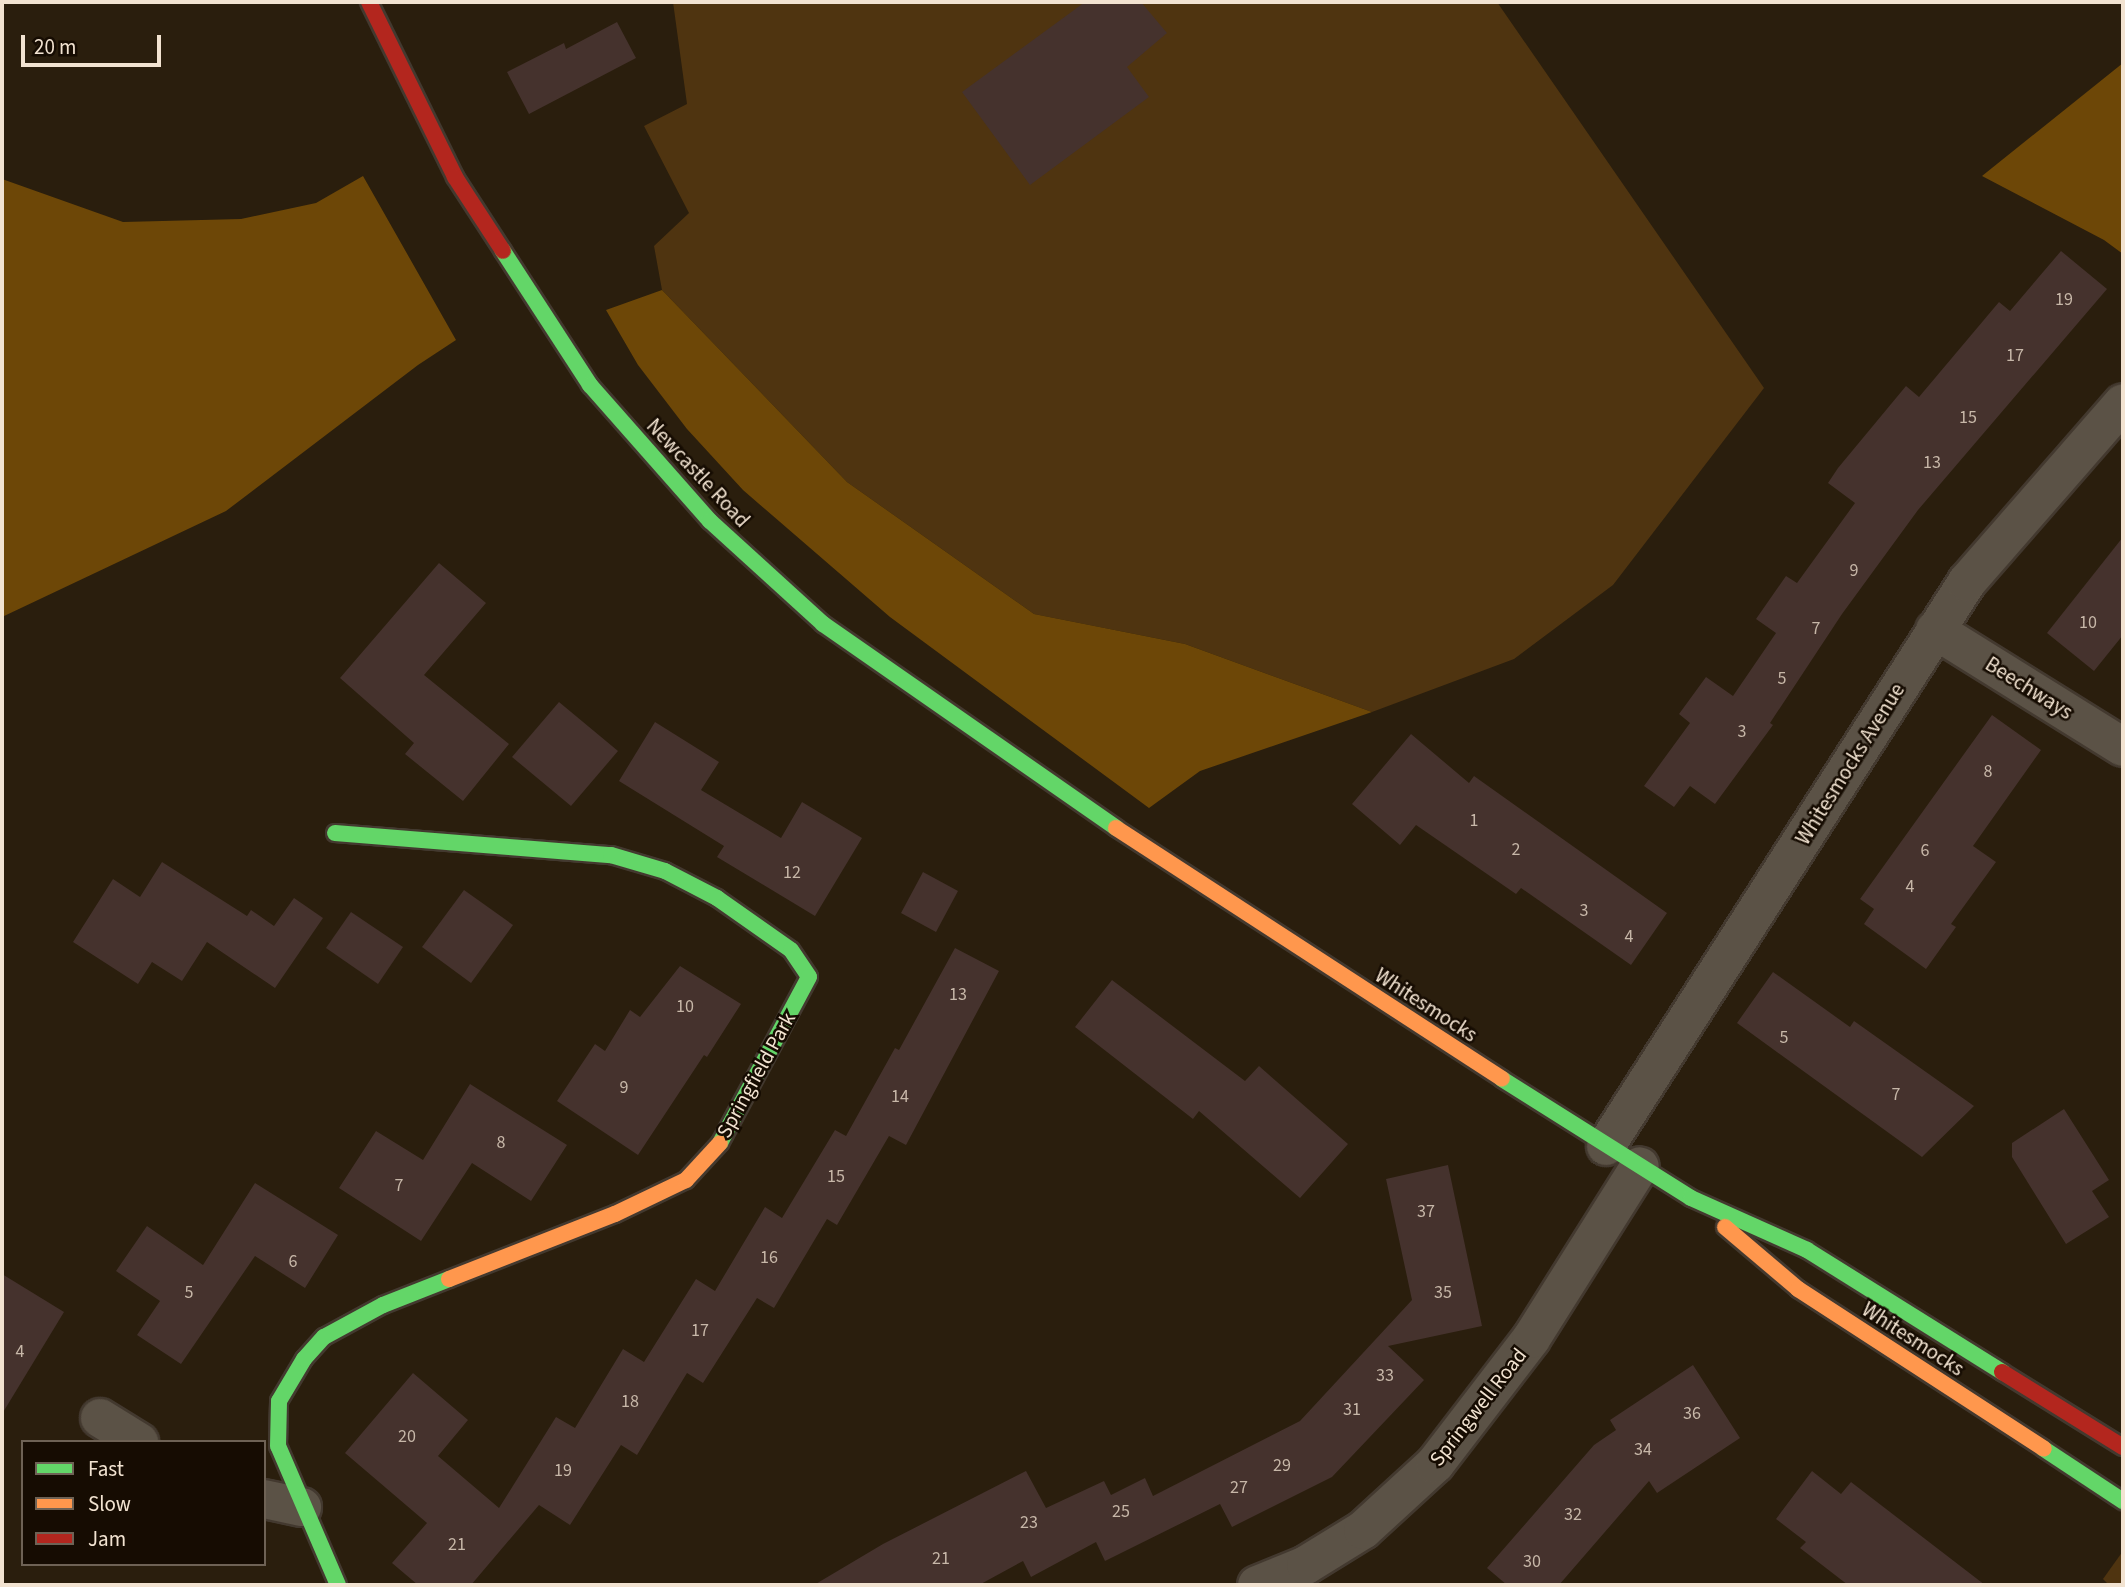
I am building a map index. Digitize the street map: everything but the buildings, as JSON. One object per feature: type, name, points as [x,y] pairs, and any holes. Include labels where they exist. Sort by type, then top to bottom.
[{"type":"main road","name":"Newcastle Road","points":[[369,2],[455,177],[590,385],[710,521],[823,624],[1139,845]]},
{"type":"main road","name":"Springfield Park","points":[[335,833],[611,855],[665,871],[717,898],[791,950],[809,977],[726,1136],[687,1180],[615,1214],[383,1305],[324,1338],[304,1359],[279,1401],[278,1446],[302,1507],[338,1585]]},
{"type":"main road","name":"Whitesmocks","points":[[1139,845],[1640,1167],[1691,1198],[1807,1250],[2123,1447]]},
{"type":"main road","name":"Whitesmocks","points":[[1691,1198],[1798,1289],[2123,1501]]},
{"type":"street","name":"Whitesmocks Avenue","points":[[1606,1146],[1967,582],[2123,403]]},
{"type":"street","name":"Beechways","points":[[1935,630],[2123,747]]},
{"type":"street","name":"Springwell Road","points":[[1257,1585],[1306,1565],[1363,1530],[1435,1464],[1531,1339],[1640,1167]]},
{"type":"street","points":[[100,1418],[136,1440]]},
{"type":"street","points":[[266,1499],[302,1507]]},
{"type":"shaded area","points":[[673,2],[1497,2],[1764,388],[1613,585],[1514,659],[1372,712],[1185,644],[1034,614],[847,482],[662,290],[654,246],[689,213],[644,126],[687,104]]},
{"type":"shaded area","points":[[2123,63],[2123,254],[2104,240],[1982,176]]},
{"type":"shaded area","points":[[363,176],[456,340],[418,365],[226,511],[2,617],[2,179],[123,222],[241,219],[316,203]]},
{"type":"shaded area","points":[[662,290],[847,482],[1034,614],[1185,644],[1372,712],[1200,771],[1149,808],[890,617],[743,490],[687,429],[638,365],[606,310]]},
{"type":"shaded area","points":[[2123,1551],[2123,1585],[2109,1585],[2103,1579]]},
{"type":"traffic: fast","points":[[503,251],[590,385],[710,521],[823,624],[1116,828]]},
{"type":"traffic: fast","points":[[335,833],[611,855],[665,871],[717,898],[791,950],[809,977],[720,1143]]},
{"type":"traffic: fast","points":[[1502,1079],[1691,1198],[1807,1250],[2002,1372]]},
{"type":"traffic: fast","points":[[338,1585],[278,1446],[279,1401],[304,1359],[324,1337],[383,1305],[449,1279]]},
{"type":"traffic: fast","points":[[2044,1449],[2123,1501]]},
{"type":"traffic: slow","points":[[1116,828],[1502,1079]]},
{"type":"traffic: slow","points":[[449,1279],[615,1214],[686,1180],[720,1143]]},
{"type":"traffic: slow","points":[[1725,1227],[1798,1289],[2044,1449]]},
{"type":"traffic: jam","points":[[369,2],[455,177],[503,251]]},
{"type":"traffic: jam","points":[[2002,1372],[2123,1447]]}]
